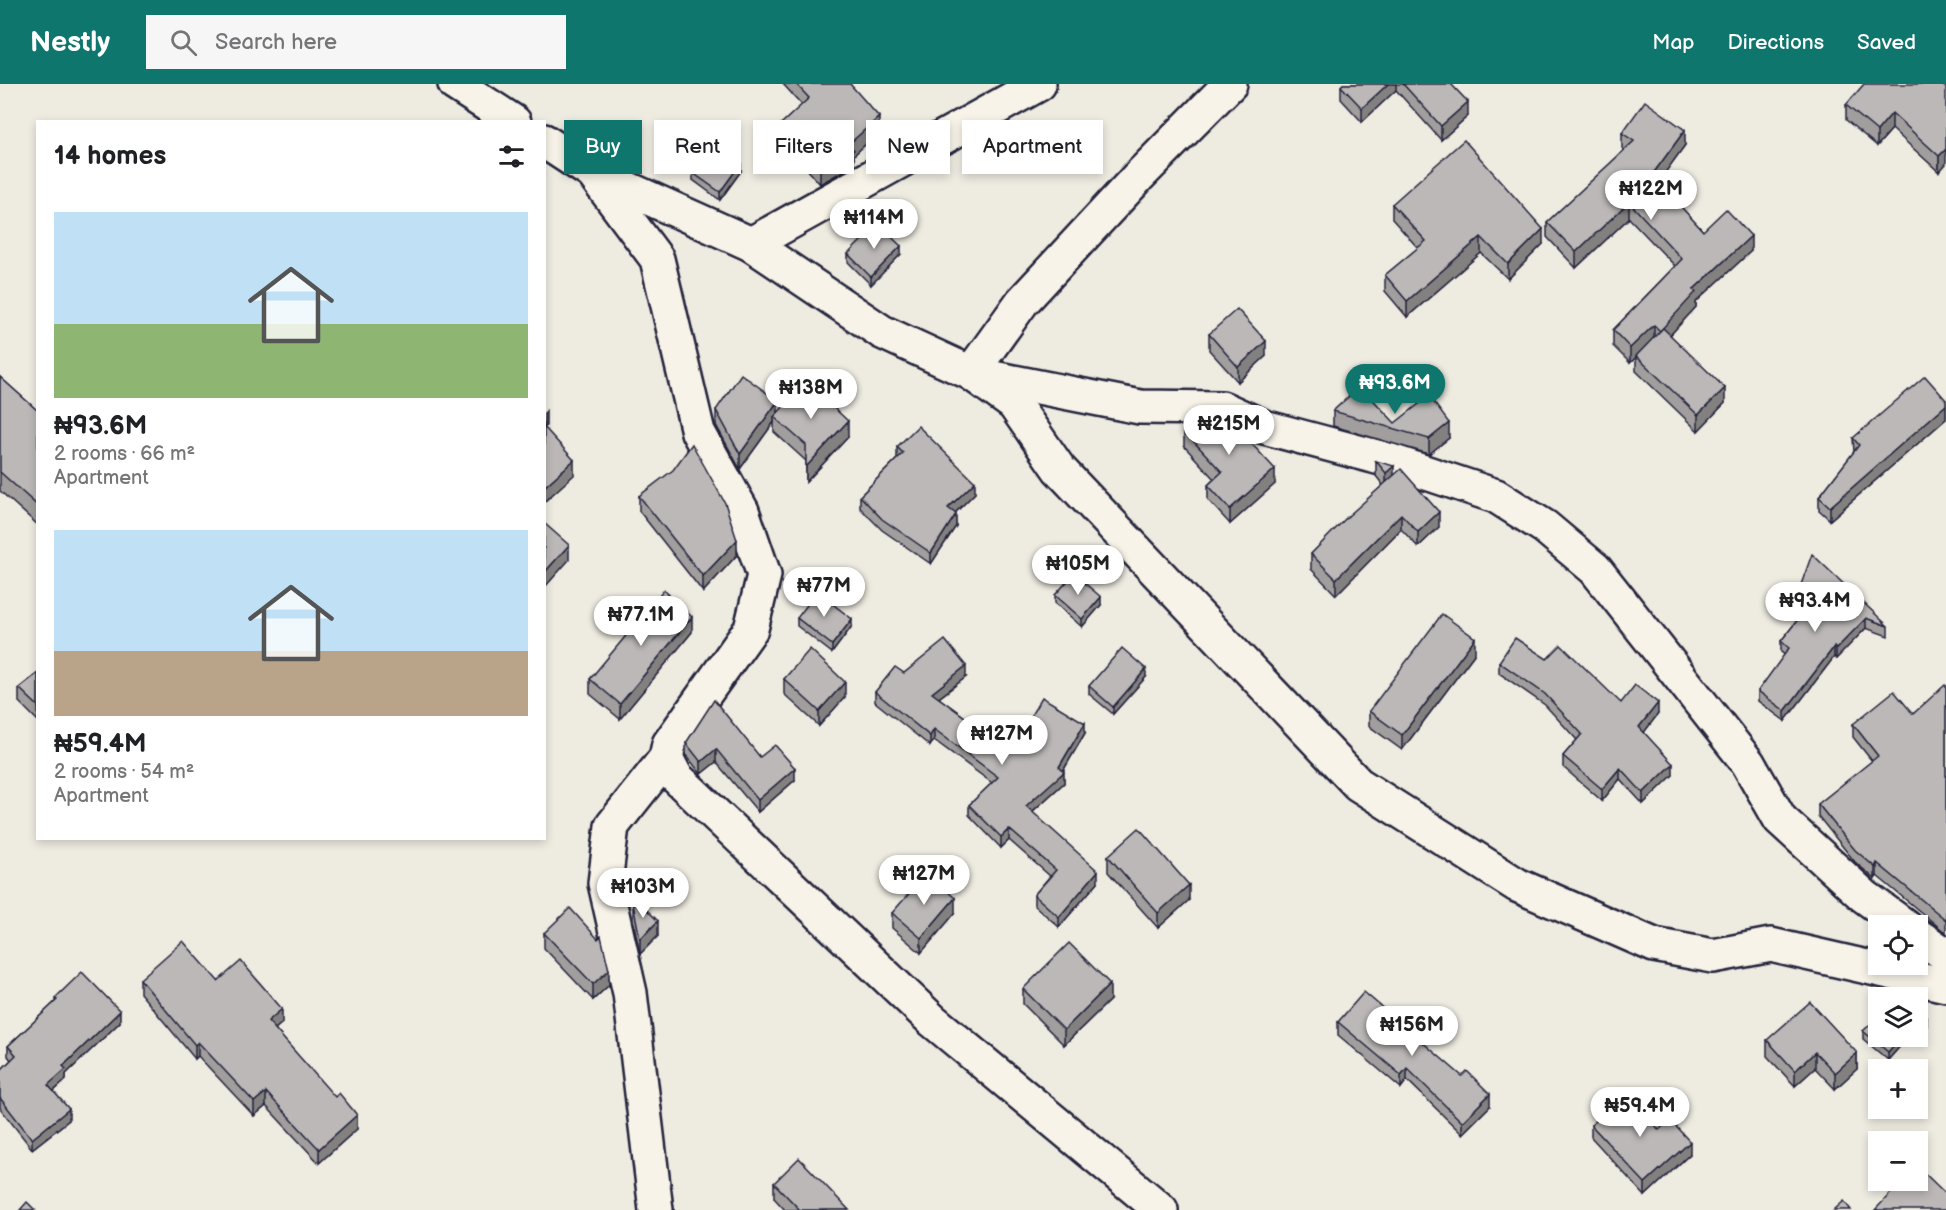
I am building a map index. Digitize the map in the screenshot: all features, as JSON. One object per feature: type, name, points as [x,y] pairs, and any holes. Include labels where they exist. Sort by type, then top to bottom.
[{"type":"street","points":[[455,84],[511,120]]},
{"type":"street","points":[[751,244],[1039,84]]},
{"type":"street","points":[[971,373],[1022,302],[1138,177],[1230,84]]},
{"type":"street","points":[[546,142],[564,154]]},
{"type":"street","points":[[594,174],[657,259],[698,432],[742,511],[764,575],[752,629],[669,744],[666,758],[612,826],[605,883],[630,993],[656,1210]]},
{"type":"street","points":[[595,174],[751,244],[882,332],[971,373],[1014,404],[1059,469],[1358,784],[1508,879],[1654,945],[1713,956],[1771,945],[1946,985]]},
{"type":"street","points":[[971,373],[1140,407],[1222,408],[1264,427],[1388,460],[1496,496],[1545,527],[1595,569],[1748,764],[1780,819],[1864,896],[1890,915]]},
{"type":"street","points":[[666,758],[676,777],[932,1020],[1161,1210]]},
{"type":"street","points":[[1928,942],[1946,956]]},
{"type":"building","points":[[796,84],[850,84],[879,117],[876,120],[866,120],[866,129],[854,140],[854,120],[785,120],[809,98]]},
{"type":"building","points":[[1343,84],[1388,84],[1362,108],[1341,86]]},
{"type":"building","points":[[1403,84],[1451,84],[1468,102],[1441,126]]},
{"type":"building","points":[[1864,84],[1941,84],[1946,88],[1946,149],[1939,156],[1892,113],[1877,131],[1846,105]]},
{"type":"building","points":[[1645,101],[1685,130],[1652,175],[1703,231],[1726,209],[1751,236],[1693,290],[1696,292],[1660,331],[1654,325],[1630,348],[1613,330],[1682,259],[1629,202],[1576,252],[1547,222],[1634,141],[1622,133]]},
{"type":"building","points":[[1464,140],[1543,229],[1508,264],[1481,237],[1407,301],[1385,275],[1426,241],[1392,204]]},
{"type":"building","points":[[694,174],[733,174],[720,192]]},
{"type":"building","points":[[878,224],[901,246],[871,277],[848,254]]},
{"type":"building","points":[[1237,309],[1266,341],[1238,367],[1209,334]]},
{"type":"building","points":[[1663,328],[1725,388],[1698,415],[1636,356]]},
{"type":"building","points":[[741,374],[778,401],[740,454],[716,410]]},
{"type":"building","points":[[1925,376],[1946,400],[1946,405],[1830,507],[1819,497],[1859,445],[1853,438]]},
{"type":"building","points":[[0,377],[36,409],[36,504],[0,472]]},
{"type":"building","points":[[806,382],[848,421],[806,467],[806,445],[774,417]]},
{"type":"building","points":[[1360,386],[1395,423],[1429,396],[1449,423],[1429,439],[1333,411]]},
{"type":"building","points":[[1205,411],[1218,411],[1225,415],[1275,469],[1230,509],[1208,485],[1222,472],[1184,431]]},
{"type":"building","points":[[918,426],[975,482],[948,508],[956,514],[931,553],[882,519],[860,496],[903,453],[897,447]]},
{"type":"building","points":[[546,429],[574,460],[546,485]]},
{"type":"building","points":[[692,444],[725,503],[737,540],[703,576],[639,496],[673,470]]},
{"type":"building","points":[[1376,461],[1394,466],[1386,473]]},
{"type":"building","points":[[1401,469],[1439,512],[1418,532],[1401,514],[1336,579],[1311,554],[1347,517]]},
{"type":"building","points":[[546,525],[569,545],[546,571]]},
{"type":"building","points":[[1812,554],[1888,626],[1866,618],[1836,649],[1834,647],[1785,711],[1758,691],[1789,648],[1781,641],[1814,599],[1798,593]]},
{"type":"building","points":[[1074,574],[1101,597],[1082,619],[1055,595]]},
{"type":"building","points":[[664,590],[692,617],[620,704],[590,679]]},
{"type":"building","points":[[817,592],[852,619],[832,645],[797,618]]},
{"type":"building","points":[[1442,614],[1475,638],[1402,735],[1369,711]]},
{"type":"building","points":[[1515,638],[1547,659],[1561,645],[1621,703],[1635,685],[1658,703],[1639,727],[1673,764],[1643,793],[1620,768],[1602,789],[1563,756],[1582,734],[1545,694],[1499,662]]},
{"type":"building","points":[[945,640],[966,666],[932,693],[1010,750],[1042,697],[1085,723],[1059,767],[1064,772],[1026,806],[1098,871],[1059,917],[1034,895],[1056,870],[1009,829],[1001,837],[969,805],[998,777],[934,729],[930,736],[875,692],[895,667],[904,673]]},
{"type":"building","points":[[1122,648],[1146,669],[1113,707],[1089,686]]},
{"type":"building","points":[[810,649],[845,682],[819,711],[784,679]]},
{"type":"building","points":[[36,675],[36,704],[19,688]]},
{"type":"building","points":[[1945,685],[1946,920],[1877,863],[1875,867],[1855,850],[1818,804],[1878,756],[1853,724],[1894,691],[1913,714]]},
{"type":"building","points":[[714,700],[760,757],[775,745],[795,768],[758,800],[716,749],[701,762],[686,743]]},
{"type":"building","points":[[1139,828],[1189,885],[1158,913],[1108,856]]},
{"type":"building","points":[[927,873],[955,898],[921,938],[892,913]]},
{"type":"building","points":[[637,900],[658,921],[640,939],[633,904]]},
{"type":"building","points":[[570,908],[598,939],[601,936],[609,970],[593,984],[544,933]]},
{"type":"building","points":[[183,941],[218,981],[241,961],[282,1009],[268,1021],[335,1097],[339,1093],[357,1115],[319,1149],[266,1092],[254,1102],[198,1042],[195,1045],[140,979]]},
{"type":"building","points":[[1069,943],[1110,984],[1064,1030],[1023,989]]},
{"type":"building","points":[[82,972],[120,1011],[63,1066],[66,1069],[48,1085],[69,1109],[32,1139],[0,1098],[0,1071],[16,1055],[8,1046],[57,1000],[55,998]]},
{"type":"building","points":[[1364,992],[1462,1076],[1467,1071],[1490,1094],[1462,1122],[1407,1068],[1401,1075],[1338,1022]]},
{"type":"building","points":[[1810,1002],[1857,1053],[1835,1073],[1815,1052],[1795,1071],[1767,1040]]},
{"type":"building","points":[[1882,1047],[1892,1047],[1888,1052]]},
{"type":"building","points":[[1630,1093],[1659,1130],[1670,1120],[1690,1142],[1645,1183],[1591,1125]]},
{"type":"building","points":[[799,1158],[849,1210],[800,1210],[774,1183]]},
{"type":"building","points":[[1928,1177],[1946,1194],[1946,1210],[1875,1210],[1893,1191],[1928,1191]]},
{"type":"building","points":[[1844,1201],[1851,1210],[1834,1210]]},
{"type":"building","points":[[27,1202],[35,1210],[20,1210]]}]
